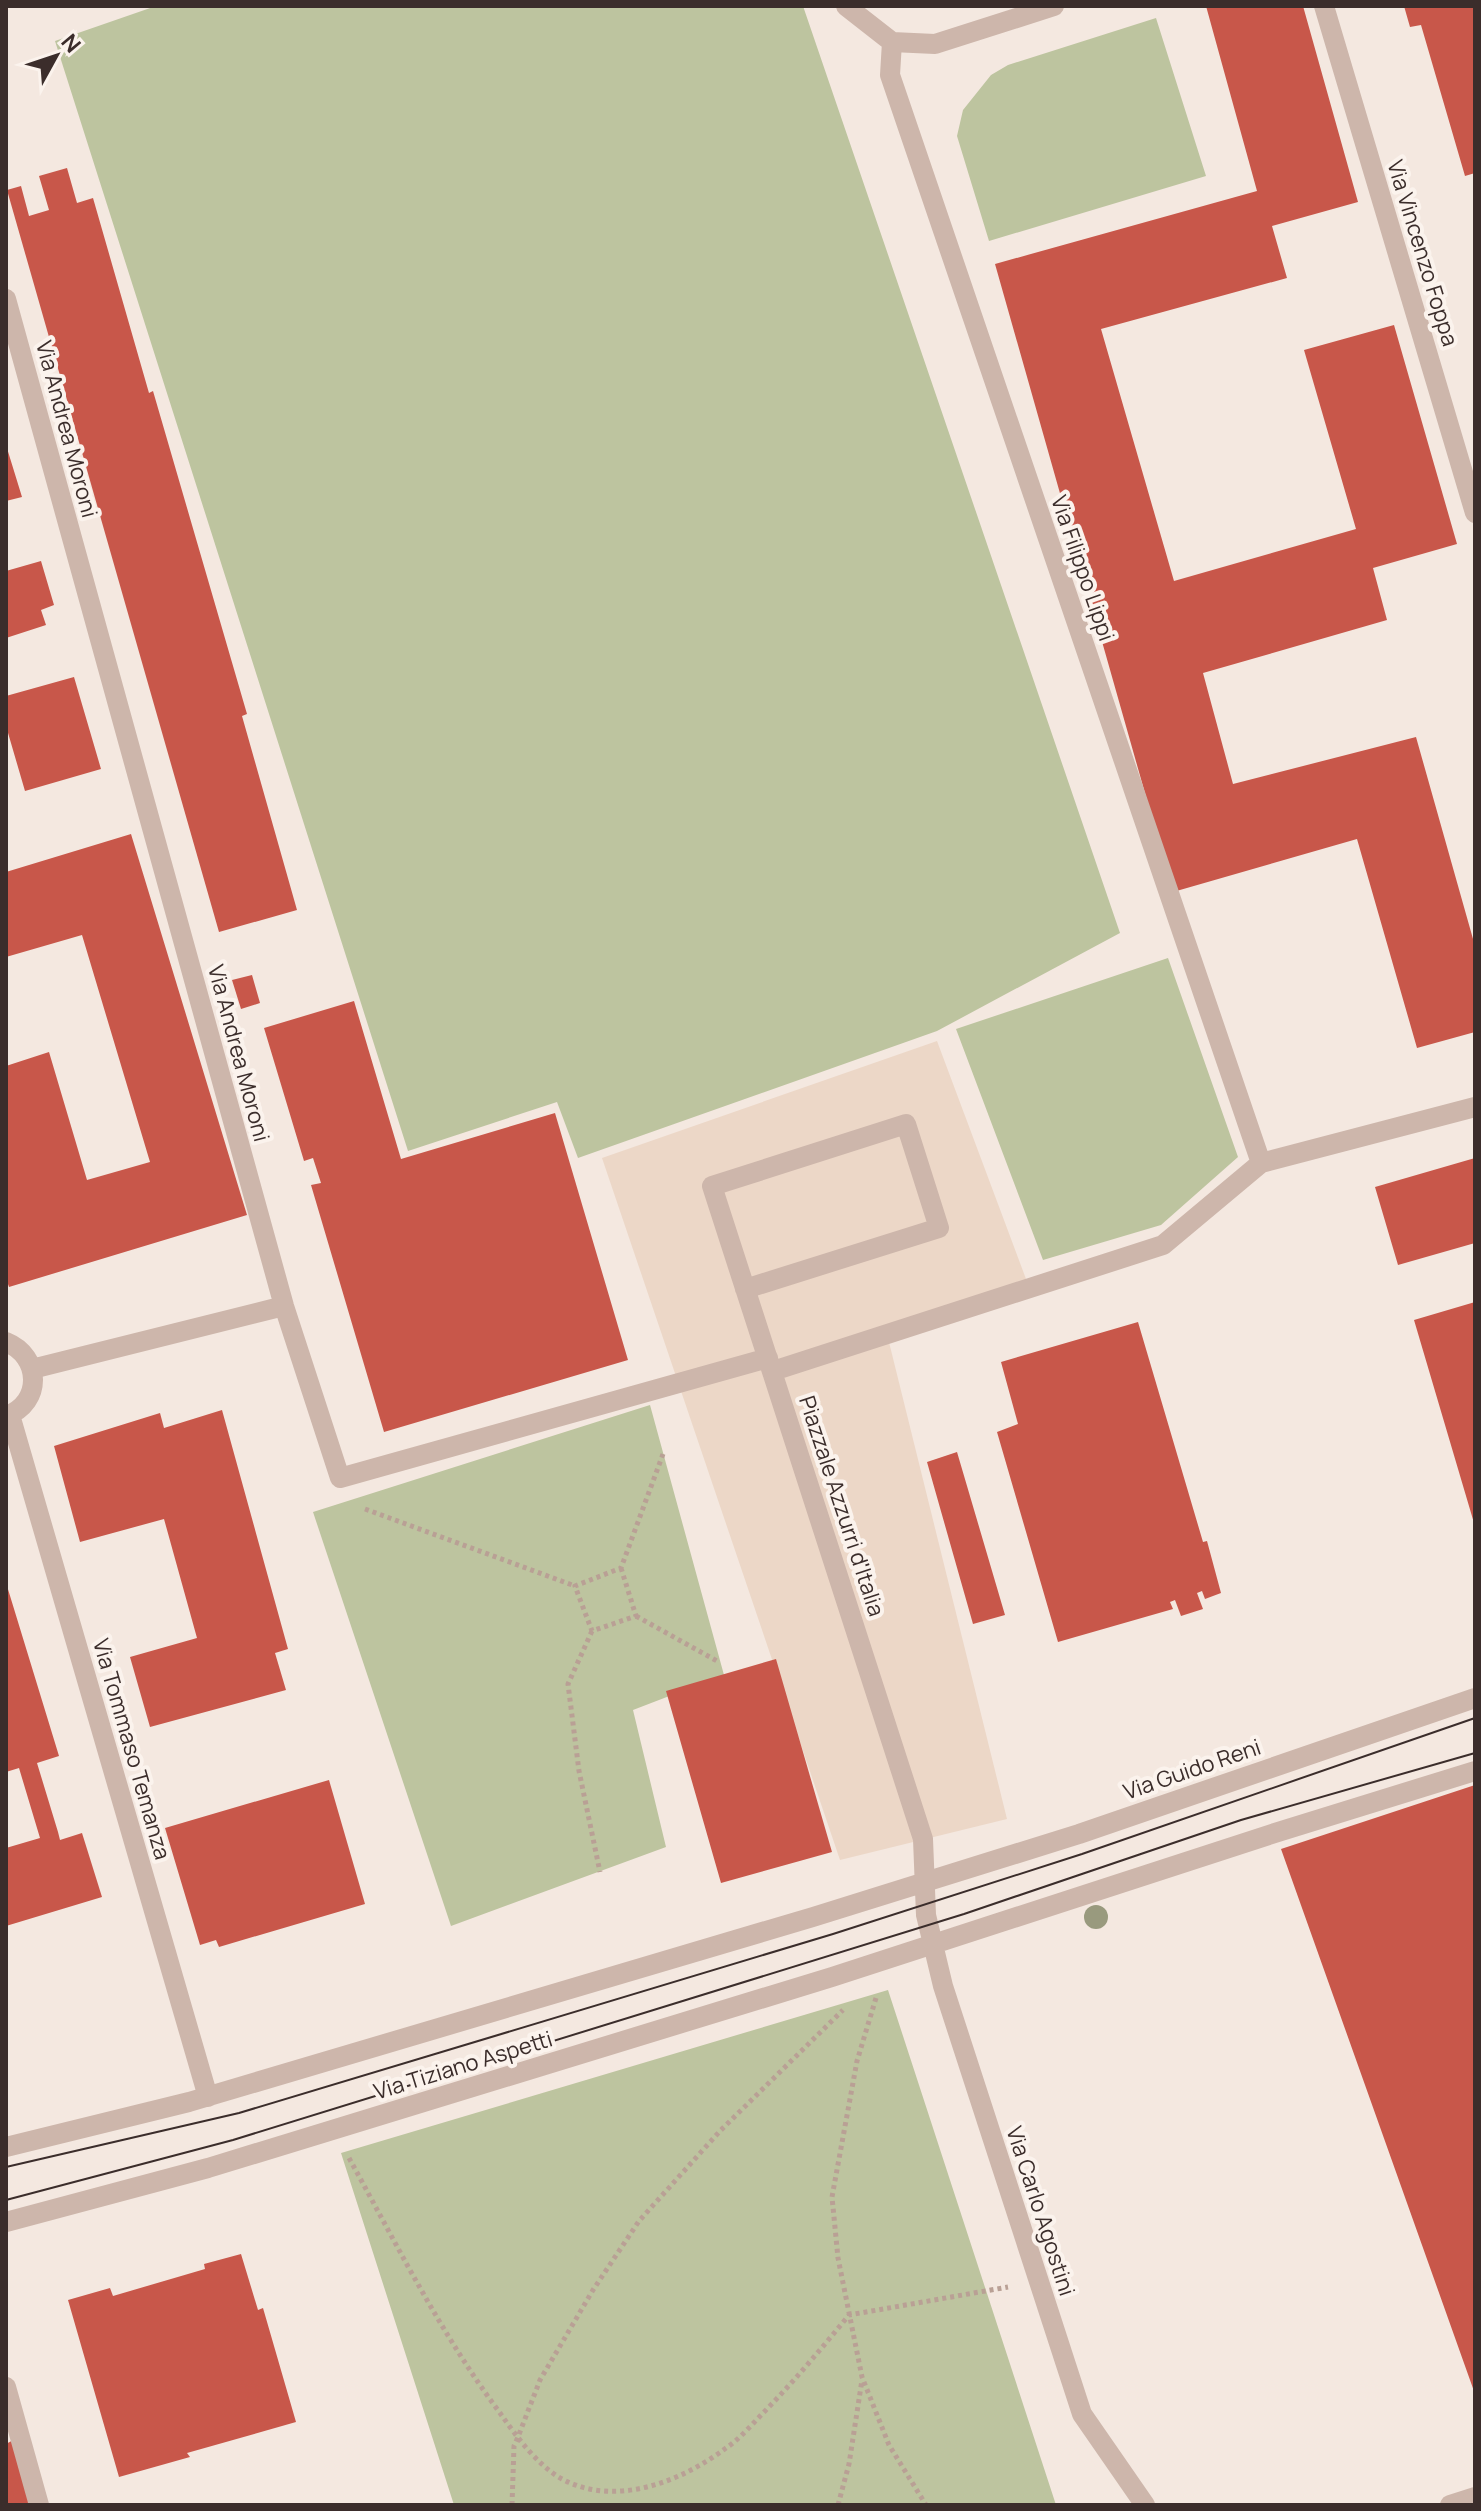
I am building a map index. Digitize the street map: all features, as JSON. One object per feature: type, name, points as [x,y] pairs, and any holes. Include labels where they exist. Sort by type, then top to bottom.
[{"type":"street","points":[[846,6],[892,42],[935,44],[1054,6]]},
{"type":"street","name":"Via Vincenzo Foppa","points":[[1324,6],[1475,513]]},
{"type":"street","name":"Via Filippo Lippi","points":[[892,42],[890,75],[1261,1163]]},
{"type":"street","name":"Via Andrea Moroni","points":[[6,299],[284,1306],[340,1478],[680,1384],[771,1364]]},
{"type":"street","points":[[771,1364],[1163,1245],[1261,1163],[1475,1107]]},
{"type":"street","name":"Piazzale Azzurri d'Italia","points":[[745,1289],[939,1228],[906,1124],[712,1186],[745,1289],[771,1364],[923,1839],[926,1915]]},
{"type":"street","points":[[6,1342],[20,1349],[32,1369],[284,1306]]},
{"type":"street","name":"Via Tommaso Temanza","points":[[32,1369],[32,1391],[20,1409],[8,1415],[208,2097]]},
{"type":"street","name":"Via Guido Reni","points":[[924,1883],[1079,1834],[1475,1698]]},
{"type":"street","points":[[932,1945],[1475,1771]]},
{"type":"street","name":"Via Tiziano Aspetti","points":[[6,2147],[208,2097],[924,1883]]},
{"type":"street","name":"Via Carlo Agostini","points":[[926,1915],[943,1986],[1082,2414],[1145,2505]]},
{"type":"street","name":"Via Tiziano Aspetti","points":[[6,2222],[208,2168],[932,1945]]},
{"type":"street","points":[[6,2387],[39,2505]]},
{"type":"street","points":[[1450,2505],[1475,2497]]},
{"type":"path","points":[[663,1454],[621,1568],[636,1616],[717,1661]]},
{"type":"path","points":[[365,1509],[575,1586],[621,1568]]},
{"type":"path","points":[[575,1586],[592,1631],[568,1684],[579,1771],[600,1872]]},
{"type":"path","points":[[592,1631],[636,1616]]},
{"type":"path","points":[[879,1988],[857,2061],[832,2197],[838,2258],[862,2377],[889,2445],[926,2505]]},
{"type":"path","points":[[512,2505],[514,2446],[540,2380],[593,2290],[639,2221],[720,2131],[850,2003]]},
{"type":"path","points":[[349,2156],[457,2354],[518,2437],[562,2479],[586,2487],[620,2491],[659,2486],[728,2448],[805,2369],[849,2315],[1039,2281]]},
{"type":"path","points":[[838,2505],[849,2464],[862,2377]]},
{"type":"green space","points":[[156,6],[803,6],[1120,933],[937,1031],[578,1158],[557,1102],[408,1151],[55,41]]},
{"type":"green space","points":[[1156,18],[1206,176],[989,241],[957,136],[963,110],[991,75],[1008,65]]},
{"type":"green space","points":[[1168,958],[1238,1157],[1161,1225],[1043,1260],[956,1029]]},
{"type":"green space","points":[[650,1405],[724,1675],[633,1710],[666,1847],[451,1926],[313,1512]]},
{"type":"green space","points":[[888,1990],[1056,2505],[454,2505],[341,2153]]},
{"type":"shaded area","points":[[937,1041],[1029,1287],[887,1334],[1007,1819],[840,1860],[602,1158]]},
{"type":"building","points":[[1206,6],[1303,6],[1358,202],[1272,226],[1287,278],[1101,329],[1174,581],[1356,529],[1304,350],[1394,325],[1457,544],[1373,568],[1387,620],[1203,673],[1233,784],[1416,737],[1475,946],[1475,1032],[1417,1048],[1357,839],[1173,892],[995,264],[1257,191]]},
{"type":"building","points":[[1404,6],[1475,6],[1475,173],[1465,176],[1421,25],[1410,27]]},
{"type":"building","points":[[67,168],[77,203],[93,198],[149,393],[153,391],[247,714],[242,716],[297,910],[219,932],[7,190],[21,186],[29,216],[49,210],[39,176]]},
{"type":"building","points":[[6,445],[22,497],[6,501]]},
{"type":"building","points":[[41,561],[54,605],[41,610],[46,625],[6,638],[6,571]]},
{"type":"building","points":[[74,677],[101,769],[25,791],[6,726],[6,696]]},
{"type":"building","points":[[131,834],[247,1215],[9,1287],[6,1278],[6,1066],[49,1052],[87,1180],[150,1162],[82,935],[6,957],[6,872]]},
{"type":"building","points":[[252,975],[260,1003],[241,1009],[232,980]]},
{"type":"building","points":[[354,1001],[401,1159],[555,1113],[628,1360],[384,1432],[311,1185],[321,1183],[313,1158],[304,1161],[264,1028]]},
{"type":"building","points":[[1475,1158],[1475,1243],[1398,1265],[1375,1187]]},
{"type":"building","points":[[1475,1302],[1475,1523],[1474,1523],[1414,1320]]},
{"type":"building","points":[[1138,1322],[1221,1593],[1205,1599],[1202,1591],[1197,1593],[1203,1609],[1181,1616],[1175,1600],[1170,1602],[1173,1609],[1058,1642],[997,1432],[1018,1424],[1001,1362]]},
{"type":"building","points":[[222,1410],[288,1649],[275,1653],[286,1690],[150,1727],[130,1657],[197,1638],[164,1519],[80,1542],[54,1446],[160,1413],[164,1428]]},
{"type":"building","points":[[957,1452],[1005,1615],[973,1624],[927,1462]]},
{"type":"building","points":[[7,1586],[59,1756],[37,1763],[60,1840],[82,1833],[102,1897],[6,1926],[6,1848],[40,1838],[19,1768],[6,1772]]},
{"type":"building","points":[[776,1659],[832,1852],[721,1883],[666,1691]]},
{"type":"building","points":[[329,1780],[365,1904],[219,1947],[216,1940],[200,1945],[165,1828]]},
{"type":"building","points":[[1475,1785],[1475,2394],[1281,1849]]},
{"type":"building","points":[[241,2254],[258,2310],[263,2308],[296,2422],[187,2453],[190,2457],[119,2477],[68,2300],[110,2288],[113,2296],[205,2269],[204,2264]]},
{"type":"building","points":[[15,2439],[33,2503],[26,2505],[6,2505],[6,2444]]},
{"type":"tram line","points":[[6,2167],[239,2113],[833,1934],[1082,1854],[1475,1718]]},
{"type":"tram line","points":[[6,2200],[233,2140],[964,1914],[1241,1820],[1475,1753]]}]
